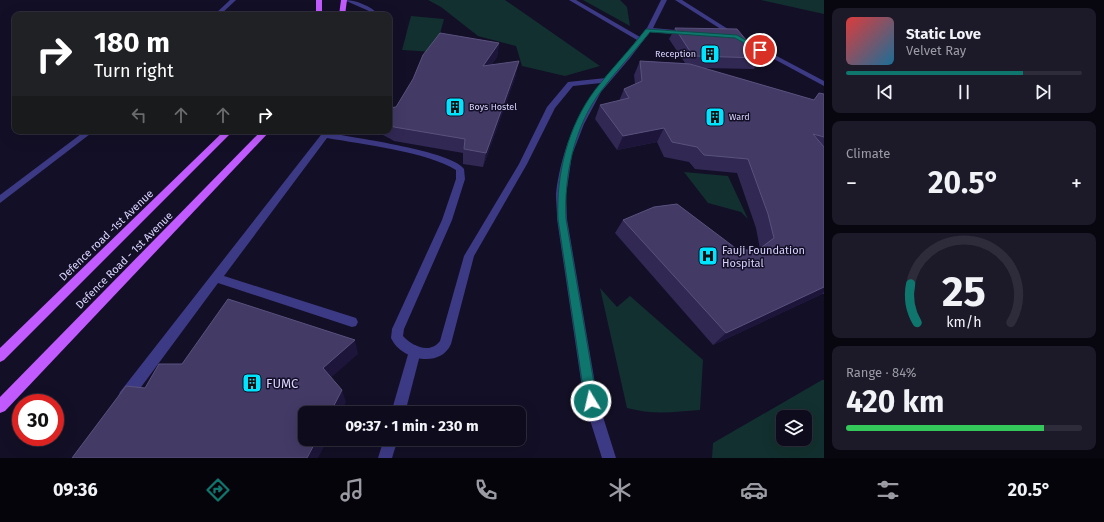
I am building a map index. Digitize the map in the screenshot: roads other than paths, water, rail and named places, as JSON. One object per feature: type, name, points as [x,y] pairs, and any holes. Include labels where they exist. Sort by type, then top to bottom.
[{"type":"main road","points":[[319,0],[320,12]]},
{"type":"main road","points":[[342,12],[344,0]]},
{"type":"main road","name":"Defence road -1st Avenue","points":[[0,356],[226,134]]},
{"type":"main road","name":"Defence Road - 1st Avenue","points":[[0,406],[263,134]]},
{"type":"street","points":[[220,12],[233,0]]},
{"type":"street","points":[[347,0],[373,12]]},
{"type":"street","points":[[572,0],[641,40]]},
{"type":"street","points":[[609,458],[591,401],[562,219],[561,195],[568,155],[580,124],[598,91],[641,40],[664,0]]},
{"type":"street","points":[[678,0],[737,37],[824,84]]},
{"type":"street","points":[[648,30],[692,33]]},
{"type":"street","points":[[722,36],[737,37]]},
{"type":"street","points":[[330,134],[436,158],[454,164],[460,170],[462,175],[455,202],[398,330],[397,338],[401,344],[415,351],[429,354],[438,352],[445,344],[469,256],[523,164],[551,107],[571,84],[607,80]]},
{"type":"street","points":[[0,200],[86,134]]},
{"type":"street","points":[[116,408],[325,134]]},
{"type":"street","points":[[216,278],[352,322]]},
{"type":"street","points":[[400,406],[415,351]]},
{"type":"street","points":[[385,458],[388,446]]},
{"type":"place","name":"Reception","points":[[710,54]]},
{"type":"place","name":"Boys Hostel","points":[[455,107]]},
{"type":"place","name":"Ward","points":[[715,117]]},
{"type":"place","name":"Fauji Foundation Hospital","points":[[708,256]]},
{"type":"place","name":"FUMC","points":[[252,383]]}]
